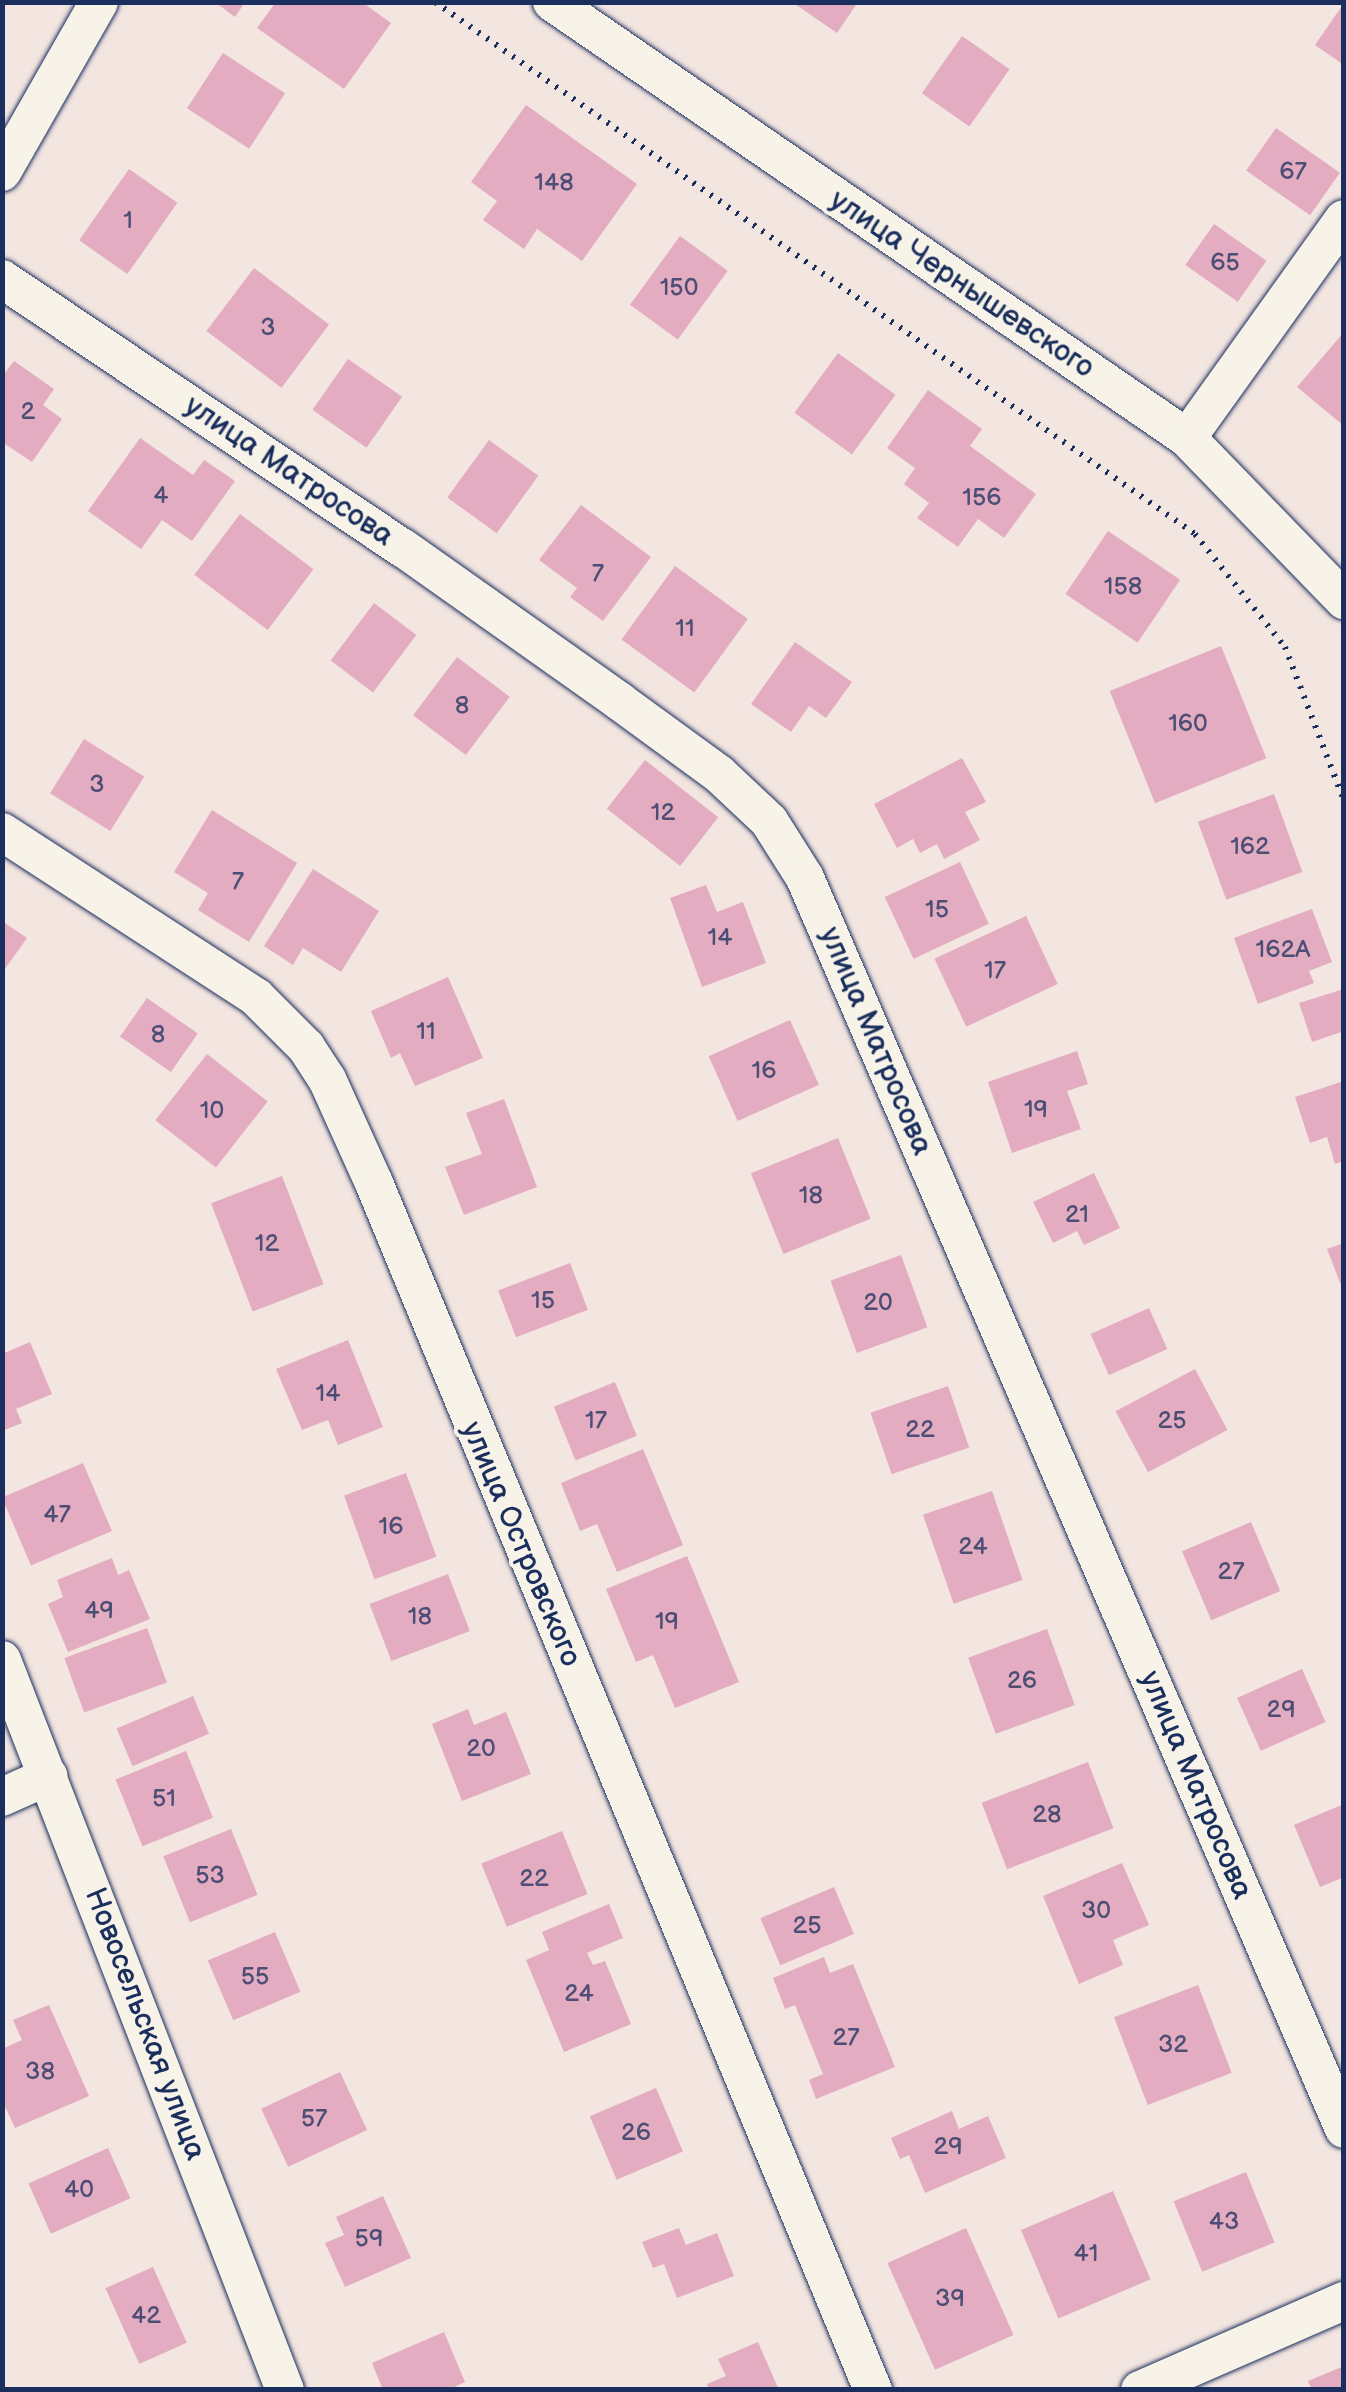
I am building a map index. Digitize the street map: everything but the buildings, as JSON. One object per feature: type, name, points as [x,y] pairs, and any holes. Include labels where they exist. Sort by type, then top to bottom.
[{"type":"street","points":[[2,172],[100,2]]},
{"type":"street","name":"улица Чернышевского","points":[[552,2],[1187,438],[1344,600]]},
{"type":"street","points":[[1187,438],[1344,219]]},
{"type":"street","name":"улица Матросова","points":[[2,279],[619,701],[719,774],[768,821],[806,878],[1344,2129]]},
{"type":"street","name":"улица Островского","points":[[2,832],[256,997],[306,1046],[327,1079],[374,1183],[874,2390]]},
{"type":"street","name":"Новосельская улица","points":[[2,1660],[285,2390]]},
{"type":"street","points":[[2,1797],[50,1776]]},
{"type":"street","points":[[1140,2390],[1344,2300]]},
{"type":"path","points":[[435,2],[1195,534],[1284,647],[1344,801]]}]
